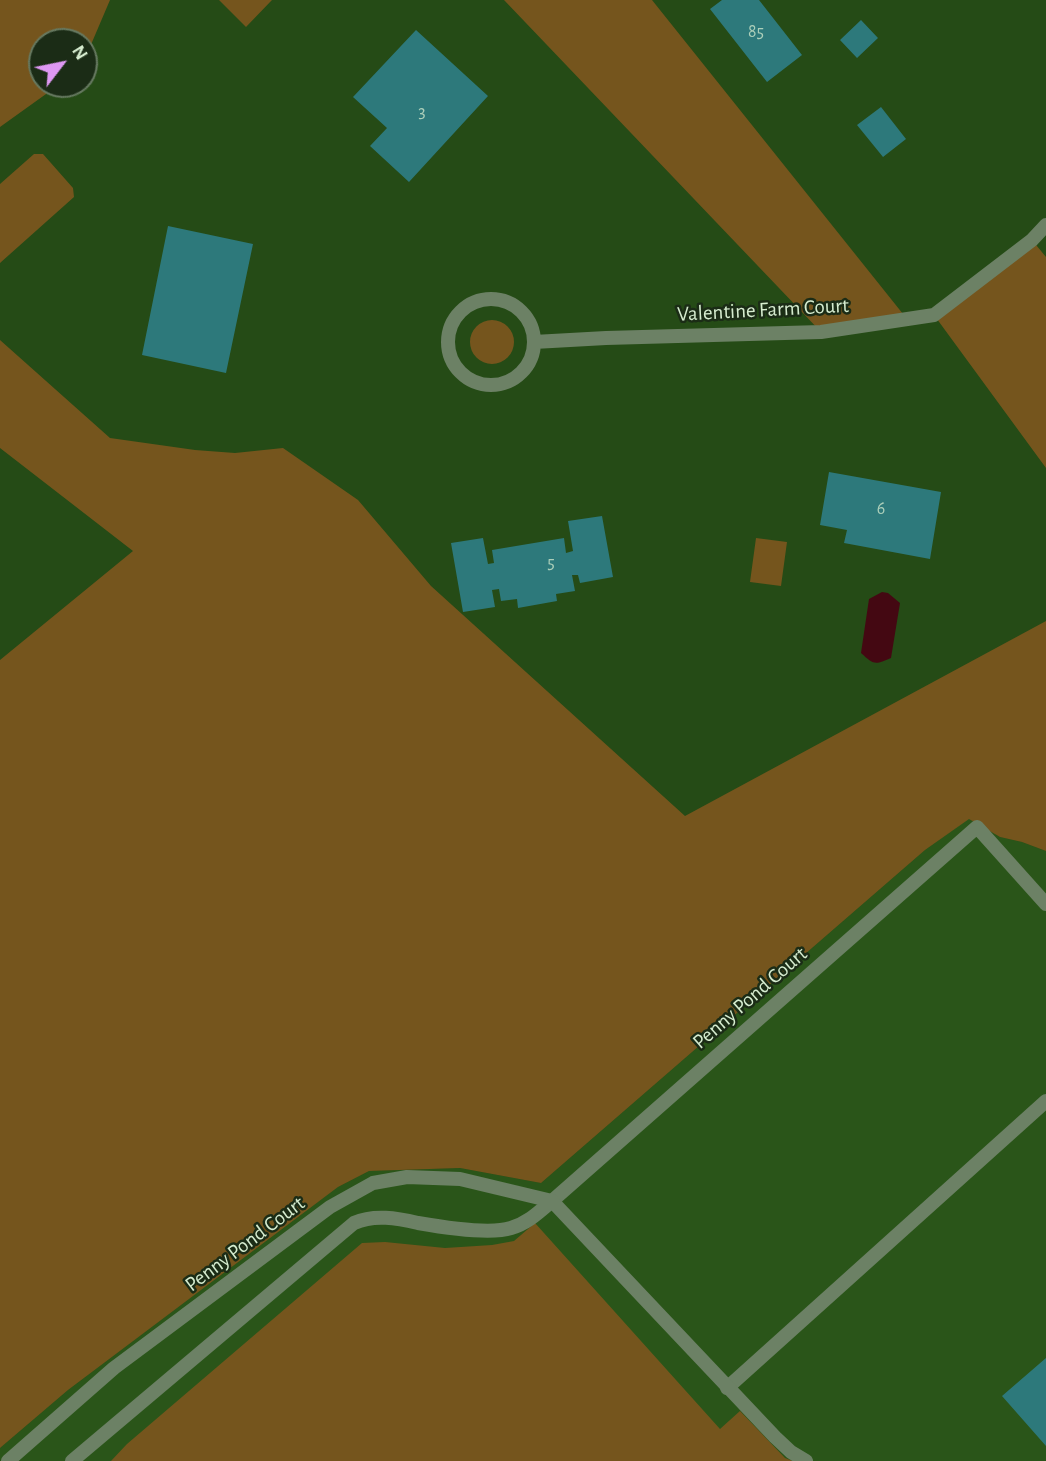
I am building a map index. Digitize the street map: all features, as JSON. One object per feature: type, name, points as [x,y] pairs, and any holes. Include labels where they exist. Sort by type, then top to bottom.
[{"type":"street","name":"Valentine Farm Court","points":[[534,342],[821,332],[934,315],[1032,240],[1046,225]]},
{"type":"street","points":[[485,299],[500,300],[519,310],[532,327],[534,342],[526,369],[509,382],[488,386],[462,376],[448,351],[447,337],[451,323],[460,311],[485,299]]},
{"type":"street","name":"Penny Pond Court","points":[[72,1461],[354,1223],[366,1217],[399,1219],[484,1231],[509,1229],[531,1219],[977,827],[1046,904]]},
{"type":"street","points":[[727,1388],[1046,1101]]},
{"type":"street","name":"Penny Pond Court","points":[[8,1461],[114,1368],[330,1207],[373,1183],[407,1177],[460,1179],[552,1200]]},
{"type":"street","points":[[552,1200],[727,1388],[791,1452],[806,1461]]},
{"type":"shaded area","points":[[0,0],[110,0],[98,28],[28,28],[28,98],[40,98],[0,127]]},
{"type":"shaded area","points":[[219,0],[272,0],[246,27]]},
{"type":"shaded area","points":[[504,0],[652,0],[907,319],[821,332]]},
{"type":"shaded area","points":[[34,154],[43,154],[73,188],[74,197],[0,263],[0,184]]},
{"type":"shaded area","points":[[1032,240],[1046,257],[1046,468],[934,315]]},
{"type":"shaded area","points":[[492,320],[507,327],[514,342],[507,357],[492,364],[477,357],[470,342],[477,327]]},
{"type":"shaded area","points":[[0,340],[110,438],[235,453],[283,448],[358,500],[431,586],[685,816],[1046,621],[1046,851],[1000,837],[969,819],[925,850],[541,1183],[460,1168],[369,1171],[338,1187],[68,1390],[0,1448],[0,660],[133,551],[0,448]]},
{"type":"shaded area","points":[[756,538],[787,542],[781,586],[750,582]]},
{"type":"shaded area","points":[[882,592],[888,593],[900,603],[891,658],[875,663],[861,653],[869,599]]},
{"type":"shaded area","points":[[969,818],[1000,837],[1046,851],[1046,1461],[0,1461],[0,1448],[68,1390],[338,1187],[369,1171],[460,1168],[541,1183],[925,850]]},
{"type":"shaded area","points":[[535,1223],[720,1429],[740,1411],[785,1458],[793,1461],[111,1461],[127,1444],[362,1243],[385,1242],[445,1248],[492,1245],[514,1241]]},
{"type":"building","points":[[722,0],[759,0],[802,55],[767,82],[710,9]]},
{"type":"building","points":[[861,20],[878,38],[857,58],[840,40]]},
{"type":"building","points":[[416,30],[488,96],[409,182],[370,146],[387,128],[353,97]]},
{"type":"building","points":[[881,107],[906,139],[883,157],[857,125]]},
{"type":"building","points":[[168,226],[253,244],[226,373],[142,355]]},
{"type":"building","points":[[829,472],[941,492],[930,559],[844,543],[847,530],[820,525]]},
{"type":"building","points":[[602,516],[613,577],[580,583],[578,575],[572,575],[575,591],[556,594],[557,601],[518,608],[517,599],[501,601],[499,589],[492,590],[495,607],[463,612],[451,543],[483,538],[488,564],[494,563],[492,550],[564,538],[566,553],[573,551],[568,521]]},
{"type":"building","points":[[1046,1358],[1046,1446],[1002,1396]]}]
